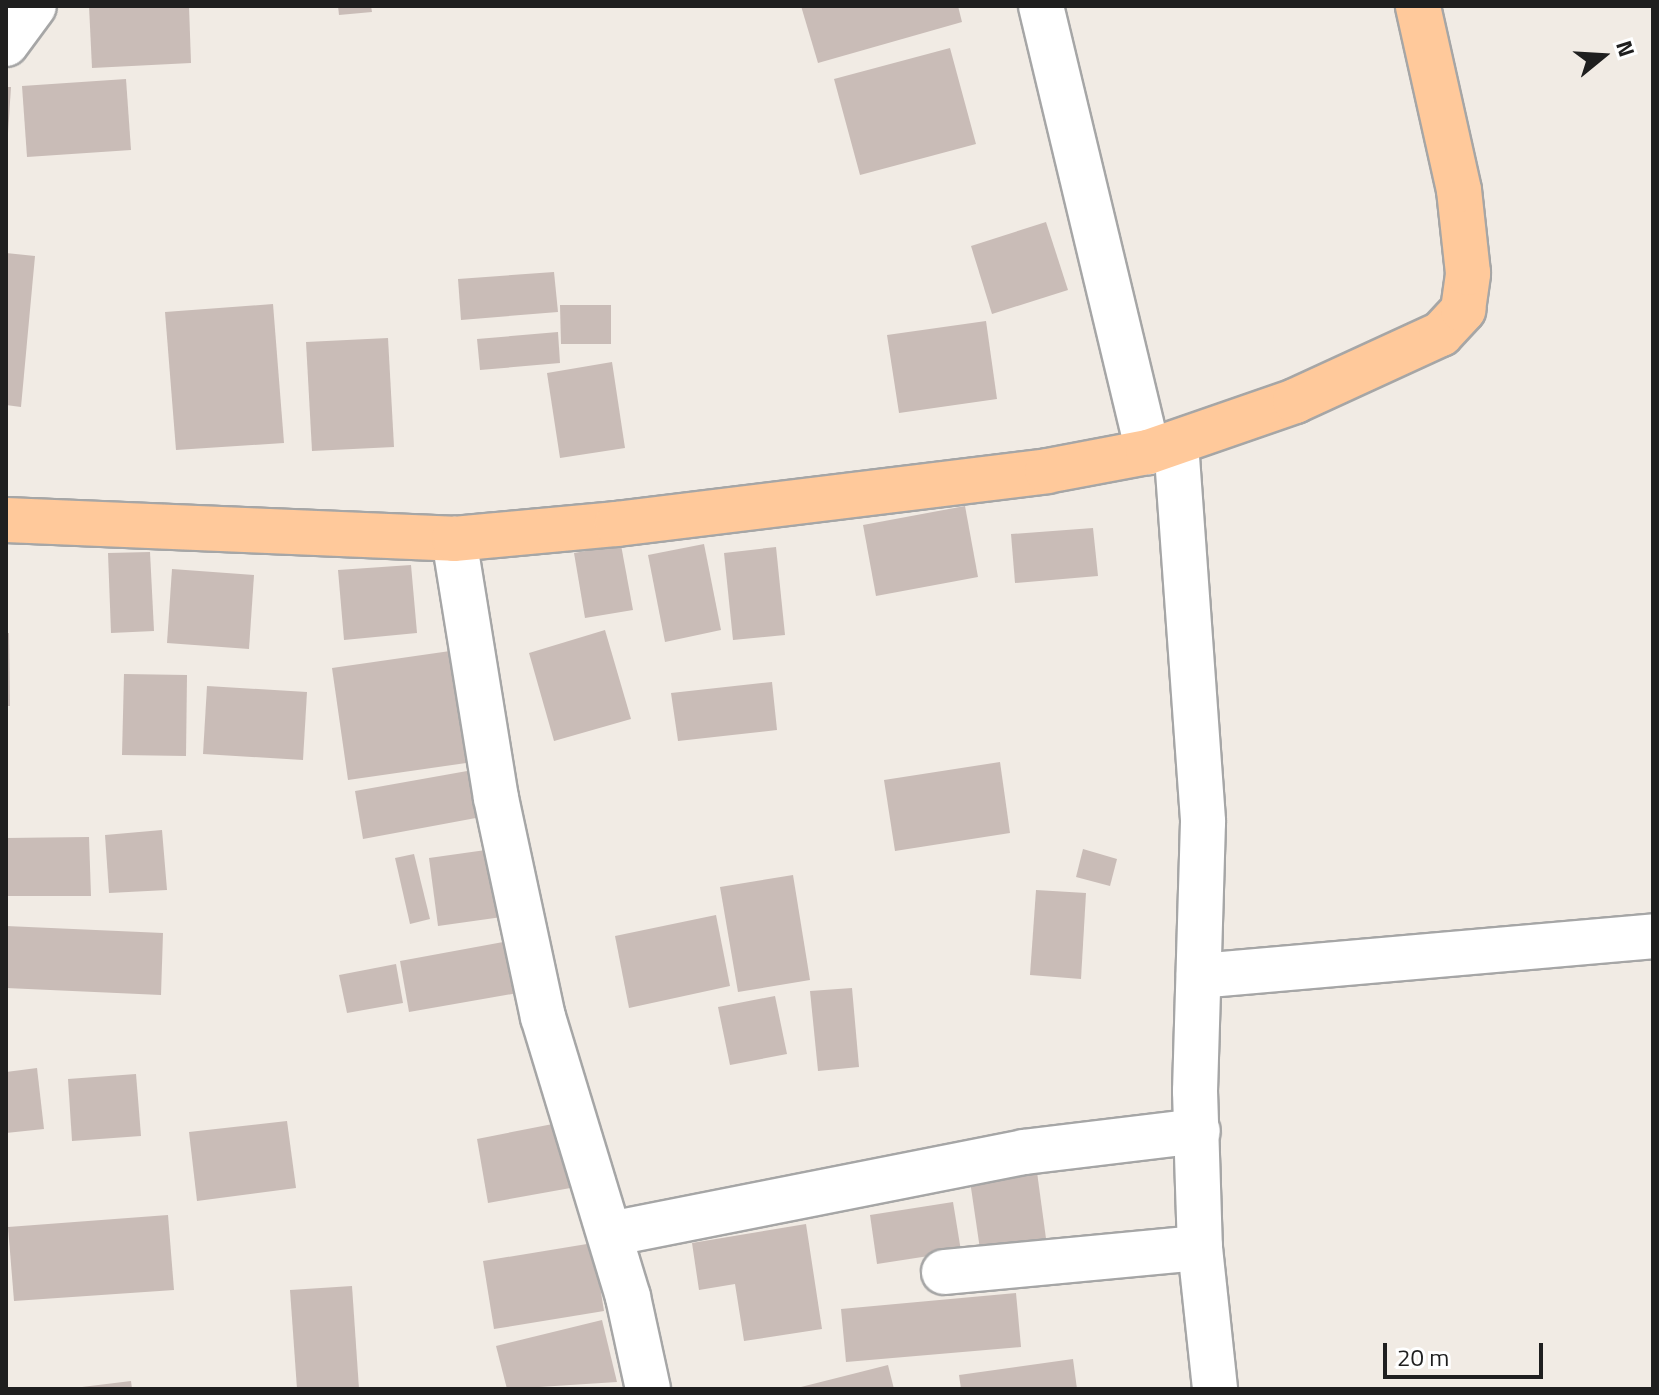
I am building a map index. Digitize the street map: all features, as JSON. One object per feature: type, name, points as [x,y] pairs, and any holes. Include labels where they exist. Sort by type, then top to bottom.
[{"type":"main road","points":[[6,520],[454,539],[1047,471],[1162,448],[1388,362],[1441,334],[1463,310],[1468,273],[1459,190],[1418,6]]},
{"type":"street","points":[[6,44],[34,6]]},
{"type":"street","points":[[1041,6],[1162,448],[1203,822],[1199,976],[1200,1248],[1215,1389]]},
{"type":"street","points":[[454,539],[496,798],[543,1017],[610,1234],[648,1389]]},
{"type":"street","points":[[1199,976],[1653,936]]},
{"type":"street","points":[[610,1234],[1024,1152],[1198,1131]]},
{"type":"street","points":[[944,1272],[1200,1248]]},
{"type":"building","points":[[89,6],[189,6],[191,63],[92,68]]},
{"type":"building","points":[[338,6],[371,6],[372,12],[339,15]]},
{"type":"building","points":[[801,6],[958,6],[962,22],[818,63]]},
{"type":"building","points":[[950,48],[976,144],[860,175],[834,79]]},
{"type":"building","points":[[126,79],[131,150],[27,157],[22,86]]},
{"type":"building","points":[[6,87],[11,87],[8,133],[6,133]]},
{"type":"building","points":[[1046,222],[1068,290],[992,314],[971,246]]},
{"type":"building","points":[[6,253],[35,256],[21,407],[6,405]]},
{"type":"building","points":[[554,272],[558,312],[461,320],[458,279]]},
{"type":"building","points":[[273,304],[284,443],[176,450],[165,312]]},
{"type":"building","points":[[560,305],[611,305],[611,344],[561,344]]},
{"type":"building","points":[[986,321],[997,399],[899,413],[887,335]]},
{"type":"building","points":[[558,332],[560,363],[480,370],[477,339]]},
{"type":"building","points":[[388,338],[394,447],[312,451],[306,342]]},
{"type":"building","points":[[612,362],[625,448],[560,458],[547,373]]},
{"type":"building","points":[[965,506],[978,577],[876,596],[863,525]]},
{"type":"building","points":[[1093,528],[1098,576],[1015,583],[1011,534]]},
{"type":"building","points":[[704,544],[721,630],[665,642],[648,555]]},
{"type":"building","points":[[621,545],[633,610],[585,618],[574,553]]},
{"type":"building","points":[[776,547],[785,635],[733,640],[724,553]]},
{"type":"building","points":[[150,552],[154,631],[111,633],[108,553]]},
{"type":"building","points":[[411,565],[417,633],[344,640],[338,570]]},
{"type":"building","points":[[172,569],[254,575],[249,649],[167,643]]},
{"type":"building","points":[[605,630],[631,719],[554,741],[529,653]]},
{"type":"building","points":[[6,633],[9,633],[10,706],[6,706]]},
{"type":"building","points":[[457,650],[473,762],[348,780],[332,668]]},
{"type":"building","points":[[124,674],[187,675],[186,756],[122,755]]},
{"type":"building","points":[[772,682],[777,730],[678,741],[671,693]]},
{"type":"building","points":[[207,686],[307,692],[303,760],[203,754]]},
{"type":"building","points":[[1000,762],[1010,833],[895,851],[884,780]]},
{"type":"building","points":[[484,768],[492,815],[363,839],[355,791]]},
{"type":"building","points":[[162,830],[167,890],[109,893],[105,835]]},
{"type":"building","points":[[89,837],[91,896],[6,896],[6,838]]},
{"type":"building","points":[[500,848],[509,916],[438,926],[429,858]]},
{"type":"building","points":[[1083,849],[1117,859],[1110,886],[1076,877]]},
{"type":"building","points":[[414,854],[430,919],[410,924],[395,858]]},
{"type":"building","points":[[793,875],[810,980],[738,992],[720,887]]},
{"type":"building","points":[[1036,890],[1086,893],[1081,979],[1030,975]]},
{"type":"building","points":[[716,915],[730,986],[629,1008],[615,936]]},
{"type":"building","points":[[6,926],[163,933],[161,995],[6,988]]},
{"type":"building","points":[[520,939],[529,991],[409,1012],[400,961]]},
{"type":"building","points":[[396,964],[403,1003],[347,1013],[339,975]]},
{"type":"building","points":[[852,988],[859,1067],[818,1071],[810,991]]},
{"type":"building","points":[[775,996],[787,1054],[730,1065],[718,1007]]},
{"type":"building","points":[[37,1068],[44,1129],[6,1133],[6,1072]]},
{"type":"building","points":[[136,1074],[141,1136],[72,1141],[68,1079]]},
{"type":"building","points":[[287,1121],[296,1188],[197,1201],[189,1132]]},
{"type":"building","points":[[563,1122],[576,1187],[488,1203],[477,1139]]},
{"type":"building","points":[[1037,1172],[1047,1246],[981,1256],[970,1181]]},
{"type":"building","points":[[953,1202],[961,1251],[877,1264],[870,1215]]},
{"type":"building","points":[[168,1215],[174,1290],[14,1301],[8,1227]]},
{"type":"building","points":[[806,1224],[822,1329],[744,1341],[735,1284],[699,1290],[692,1243]]},
{"type":"building","points":[[593,1243],[604,1311],[494,1329],[483,1261]]},
{"type":"building","points":[[352,1286],[359,1389],[297,1389],[290,1290]]},
{"type":"building","points":[[1016,1293],[1021,1347],[846,1362],[841,1309]]},
{"type":"building","points":[[602,1320],[617,1382],[507,1389],[496,1346]]},
{"type":"building","points":[[1073,1359],[1077,1389],[961,1389],[959,1375]]},
{"type":"building","points":[[888,1365],[894,1389],[797,1389],[797,1388]]},
{"type":"building","points":[[131,1381],[132,1389],[82,1389],[82,1387]]}]
